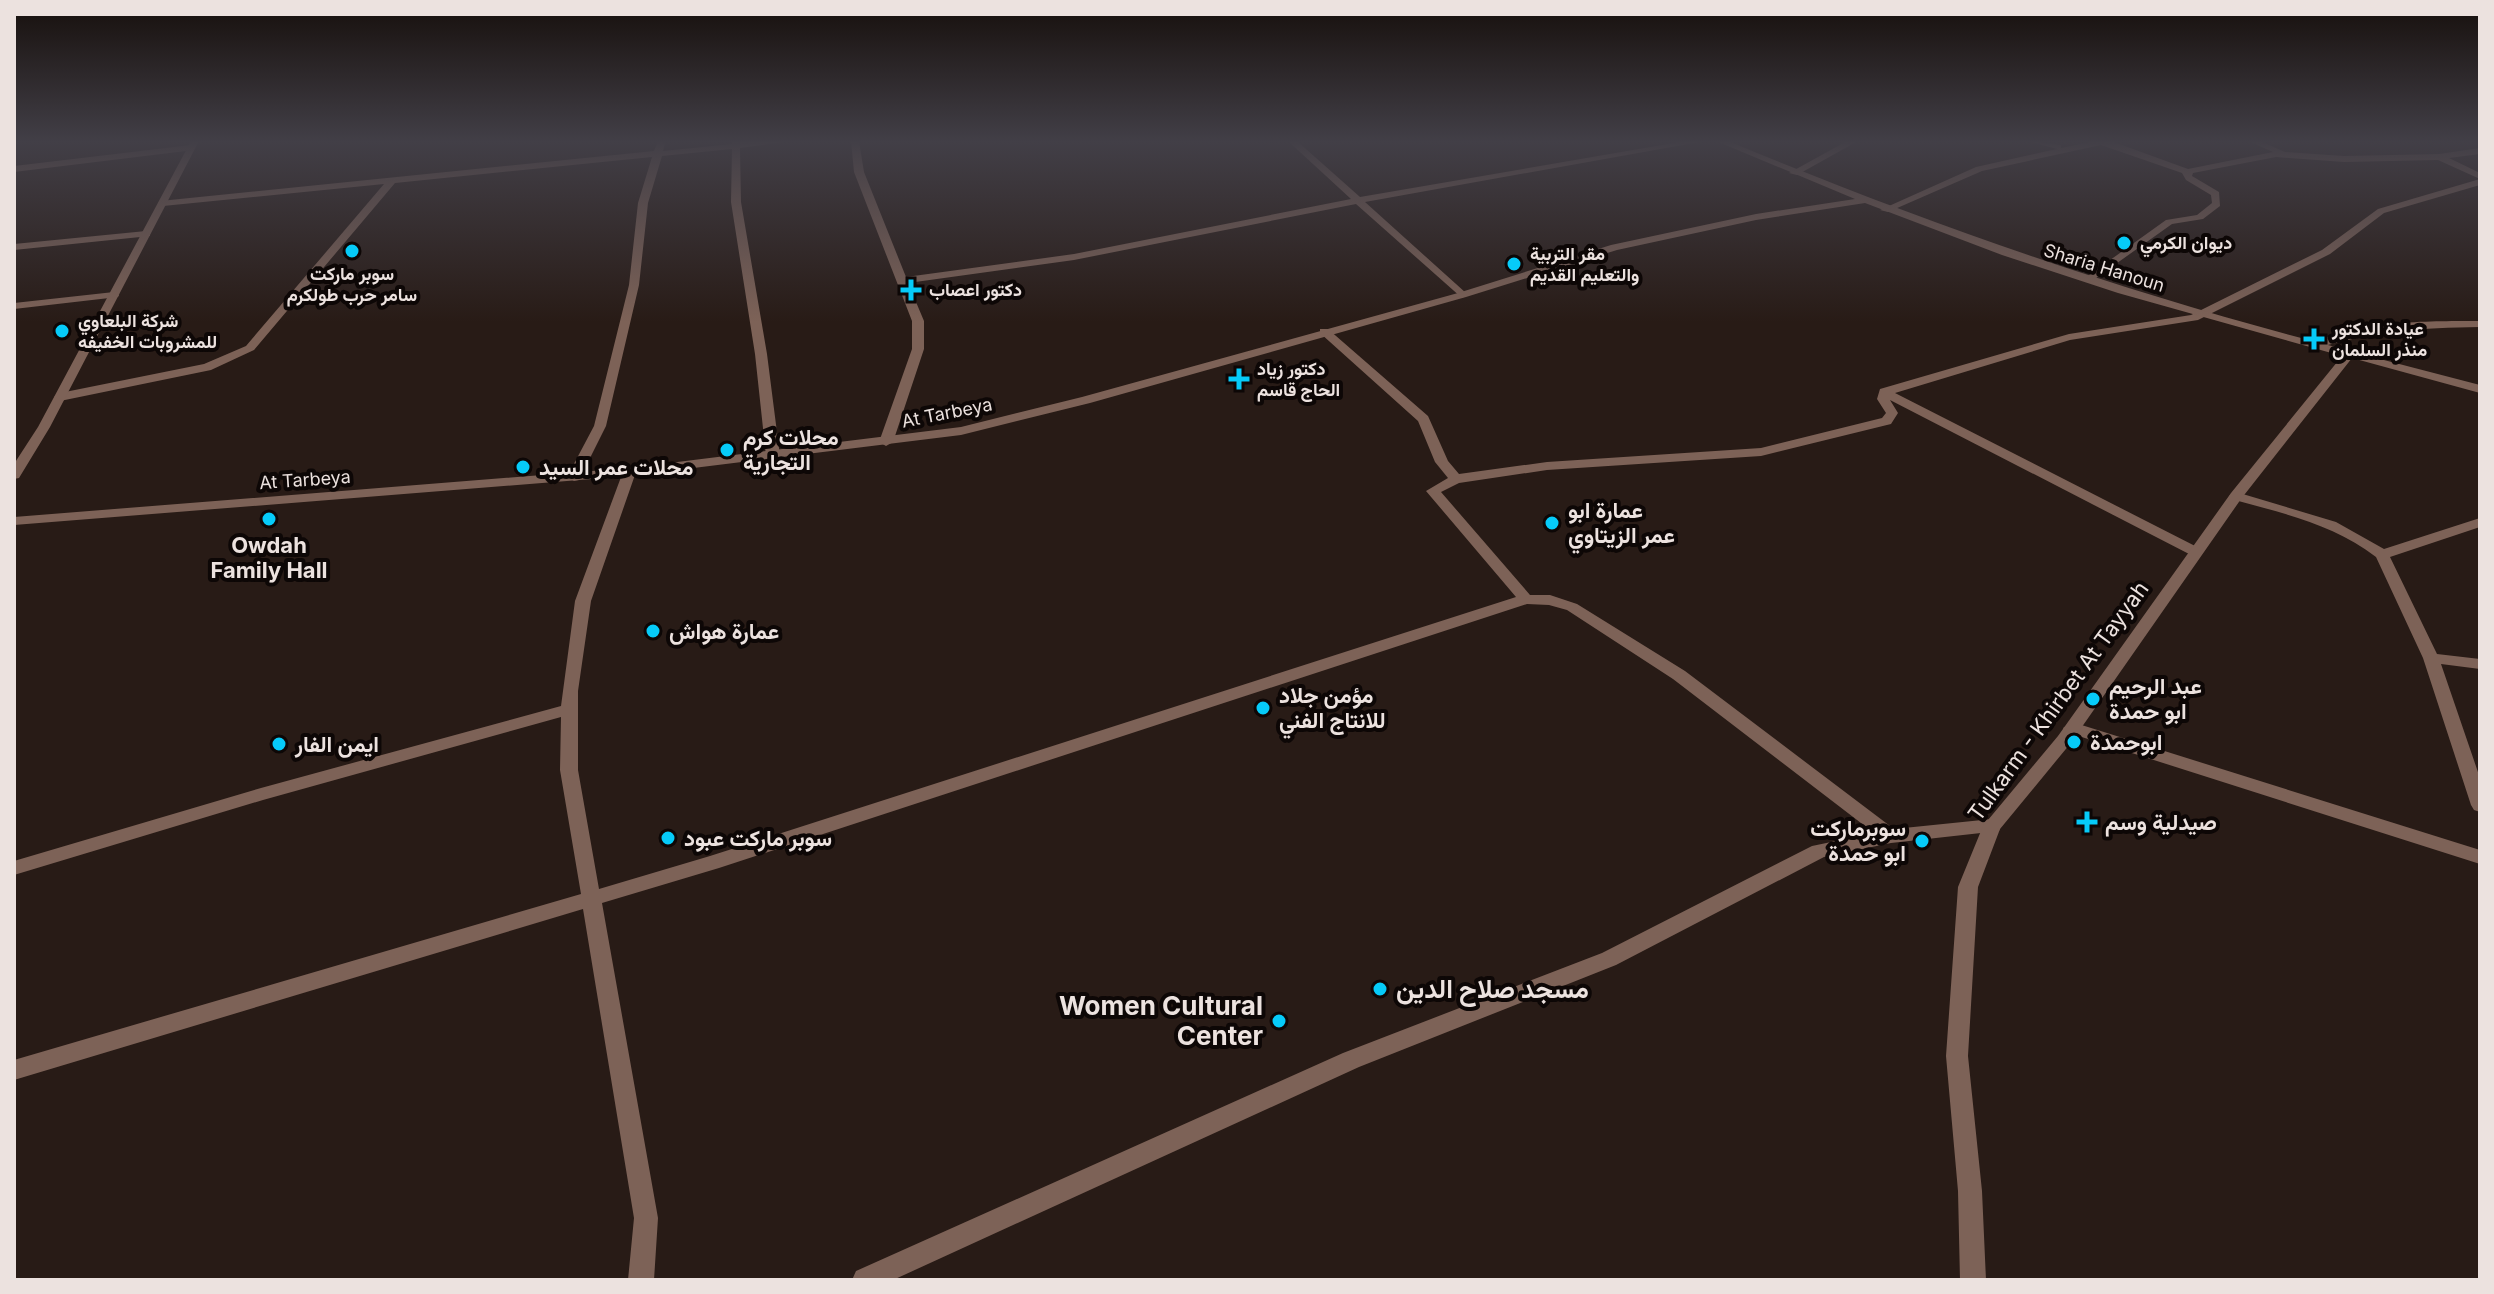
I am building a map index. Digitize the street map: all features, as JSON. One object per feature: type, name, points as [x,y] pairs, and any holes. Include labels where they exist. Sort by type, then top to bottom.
[{"type":"street","points":[[14,475],[60,397],[163,203],[178,201]]},
{"type":"street","points":[[60,397],[207,367],[250,348],[374,201]]},
{"type":"street","points":[[574,477],[600,426],[634,285],[643,201]]},
{"type":"street","points":[[736,201],[761,354],[773,456]]},
{"type":"street","points":[[871,201],[915,308],[919,335],[915,360],[886,442]]},
{"type":"street","points":[[903,280],[998,271],[1075,259],[1356,201]]},
{"type":"street","points":[[1358,201],[1462,295]]},
{"type":"street","name":"At Tarbeya","points":[[14,521],[629,472],[961,431],[1086,400],[1324,331],[1462,295],[1615,247],[1756,217],[1859,201]]},
{"type":"street","name":"Sharia Hanoun","points":[[1863,201],[2089,280],[2201,314],[2480,389]]},
{"type":"street","points":[[1885,210],[1905,201]]},
{"type":"street","points":[[2089,280],[2169,222],[2200,217],[2217,201]]},
{"type":"street","points":[[1884,392],[2069,337],[2167,324],[2201,314],[2326,252],[2381,211],[2411,201]]},
{"type":"street","points":[[14,247],[146,234]]},
{"type":"street","points":[[14,306],[114,295]]},
{"type":"street","points":[[2320,344],[2350,333],[2388,326],[2480,324]]},
{"type":"street","points":[[1324,331],[1424,419],[1442,462],[1456,479]]},
{"type":"street","name":"Tulkarm - Khirbet At Tayyah","points":[[1973,1280],[1970,1191],[1957,1056],[1968,887],[1992,826],[2072,728],[2236,496],[2351,352]]},
{"type":"street","points":[[1526,599],[1433,491],[1456,479],[1547,466],[1761,452],[1887,421],[1892,413],[1883,399],[1884,392]]},
{"type":"street","points":[[1884,392],[2196,552]]},
{"type":"street","points":[[629,472],[583,601],[570,709],[569,770],[646,1218],[641,1280]]},
{"type":"street","points":[[2236,496],[2318,520],[2376,550],[2399,550],[2480,522]]},
{"type":"street","points":[[2376,550],[2431,658],[2480,805]]},
{"type":"street","points":[[14,1070],[712,863],[1526,599],[1550,600],[1586,614],[1679,675],[1891,836]]},
{"type":"street","points":[[2431,658],[2480,664]]},
{"type":"street","points":[[14,868],[261,794],[570,709]]},
{"type":"street","points":[[2072,728],[2480,857]]},
{"type":"street","points":[[865,1280],[1351,1060],[1609,959],[1819,851],[1891,836],[1992,826]]},
{"type":"place","name":"ديوان الكرمي","points":[[2124,243]]},
{"type":"place","name":"سوبر ماركت سامر حرب طولكرم","points":[[352,251]]},
{"type":"place","name":"مقر التربية والتعليم القديم","points":[[1514,264]]},
{"type":"place","name":"دكتور اعصاب","points":[[911,290]]},
{"type":"place","name":"شركة البلعاوي للمشروبات الخفيفه","points":[[62,331]]},
{"type":"place","name":"عيادة الدكتور منذر السلمان","points":[[2314,339]]},
{"type":"place","name":"دكتور زياد الحاج قاسم","points":[[1239,379]]},
{"type":"place","name":"محلات كرم التجارية","points":[[727,450]]},
{"type":"place","name":"محلات عمر السيد","points":[[523,467]]},
{"type":"place","name":"Owdah Family Hall","points":[[269,519]]},
{"type":"place","name":"عمارة ابو عمر الزيتاوي","points":[[1552,523]]},
{"type":"place","name":"عمارة هواش","points":[[653,631]]},
{"type":"place","name":"عبد الرحيم ابو حمدة","points":[[2093,699]]},
{"type":"place","name":"مؤمن جلاد للانتاج الفني","points":[[1263,708]]},
{"type":"place","name":"ابوحمدة","points":[[2074,742]]},
{"type":"place","name":"ايمن الفار","points":[[279,744]]},
{"type":"place","name":"صيدلية وسم","points":[[2087,822]]},
{"type":"place","name":"سوبر ماركت عبود","points":[[668,838]]},
{"type":"place","name":"سوبرماركت ابو حمدة","points":[[1922,841]]},
{"type":"place","name":"مسجد صلاح الدين","points":[[1380,989]]},
{"type":"place","name":"Women Cultural Center","points":[[1279,1021]]}]
